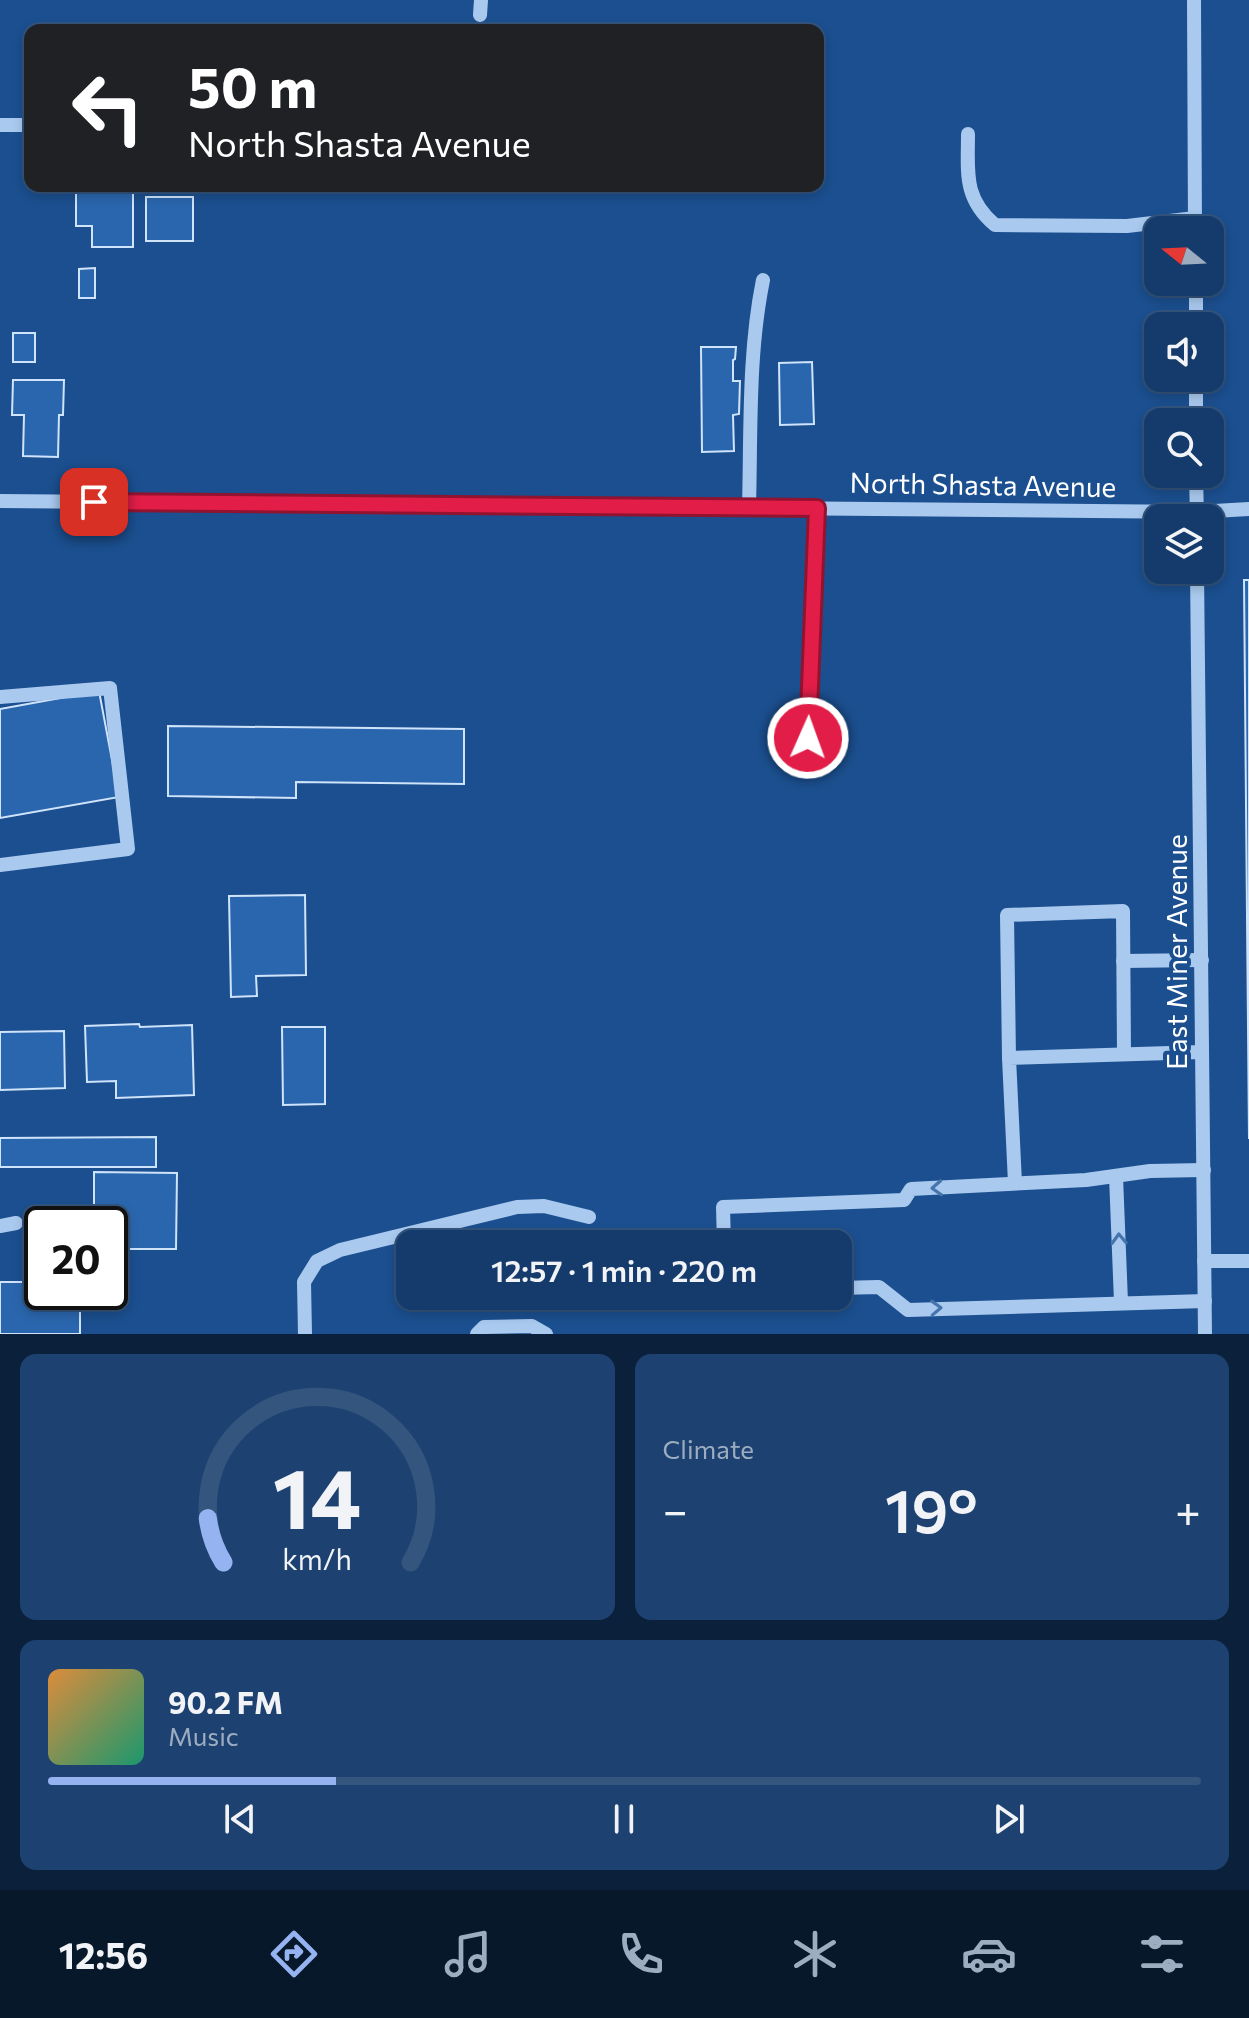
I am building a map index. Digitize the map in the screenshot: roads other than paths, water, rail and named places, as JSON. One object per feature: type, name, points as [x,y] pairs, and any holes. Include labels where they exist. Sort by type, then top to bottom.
[{"type":"street","points":[[1194,0],[1195,216]]},
{"type":"street","points":[[0,125],[24,125]]},
{"type":"street","points":[[968,134],[971,192],[980,210],[995,225],[1144,226]]},
{"type":"street","points":[[749,508],[752,367],[757,308],[763,280]]},
{"type":"street","name":"North Shasta Avenue","points":[[0,501],[1144,514]]},
{"type":"street","points":[[808,738],[817,508]]},
{"type":"street","name":"North Shasta Avenue","points":[[1224,512],[1249,509]]},
{"type":"street","name":"East Miner Avenue","points":[[1197,584],[1205,1334]]},
{"type":"street","points":[[0,697],[110,688],[128,849],[0,865]]},
{"type":"street","points":[[1015,1183],[1007,915],[1123,911],[1124,1054]]},
{"type":"street","points":[[1123,961],[1202,960]]},
{"type":"street","points":[[1009,1058],[1202,1052]]},
{"type":"street","points":[[724,1230],[723,1207],[904,1200],[911,1189],[1116,1176],[1150,1171],[1204,1170]]},
{"type":"street","points":[[1116,1176],[1121,1302]]},
{"type":"street","points":[[305,1334],[304,1282],[317,1261],[340,1250],[517,1207],[544,1206],[589,1217]]},
{"type":"street","points":[[0,1226],[16,1223]]},
{"type":"street","points":[[1204,1261],[1249,1261]]},
{"type":"street","points":[[852,1288],[879,1287],[908,1310],[1205,1301]]},
{"type":"street","points":[[477,1334],[484,1327],[532,1326],[546,1334]]}]
